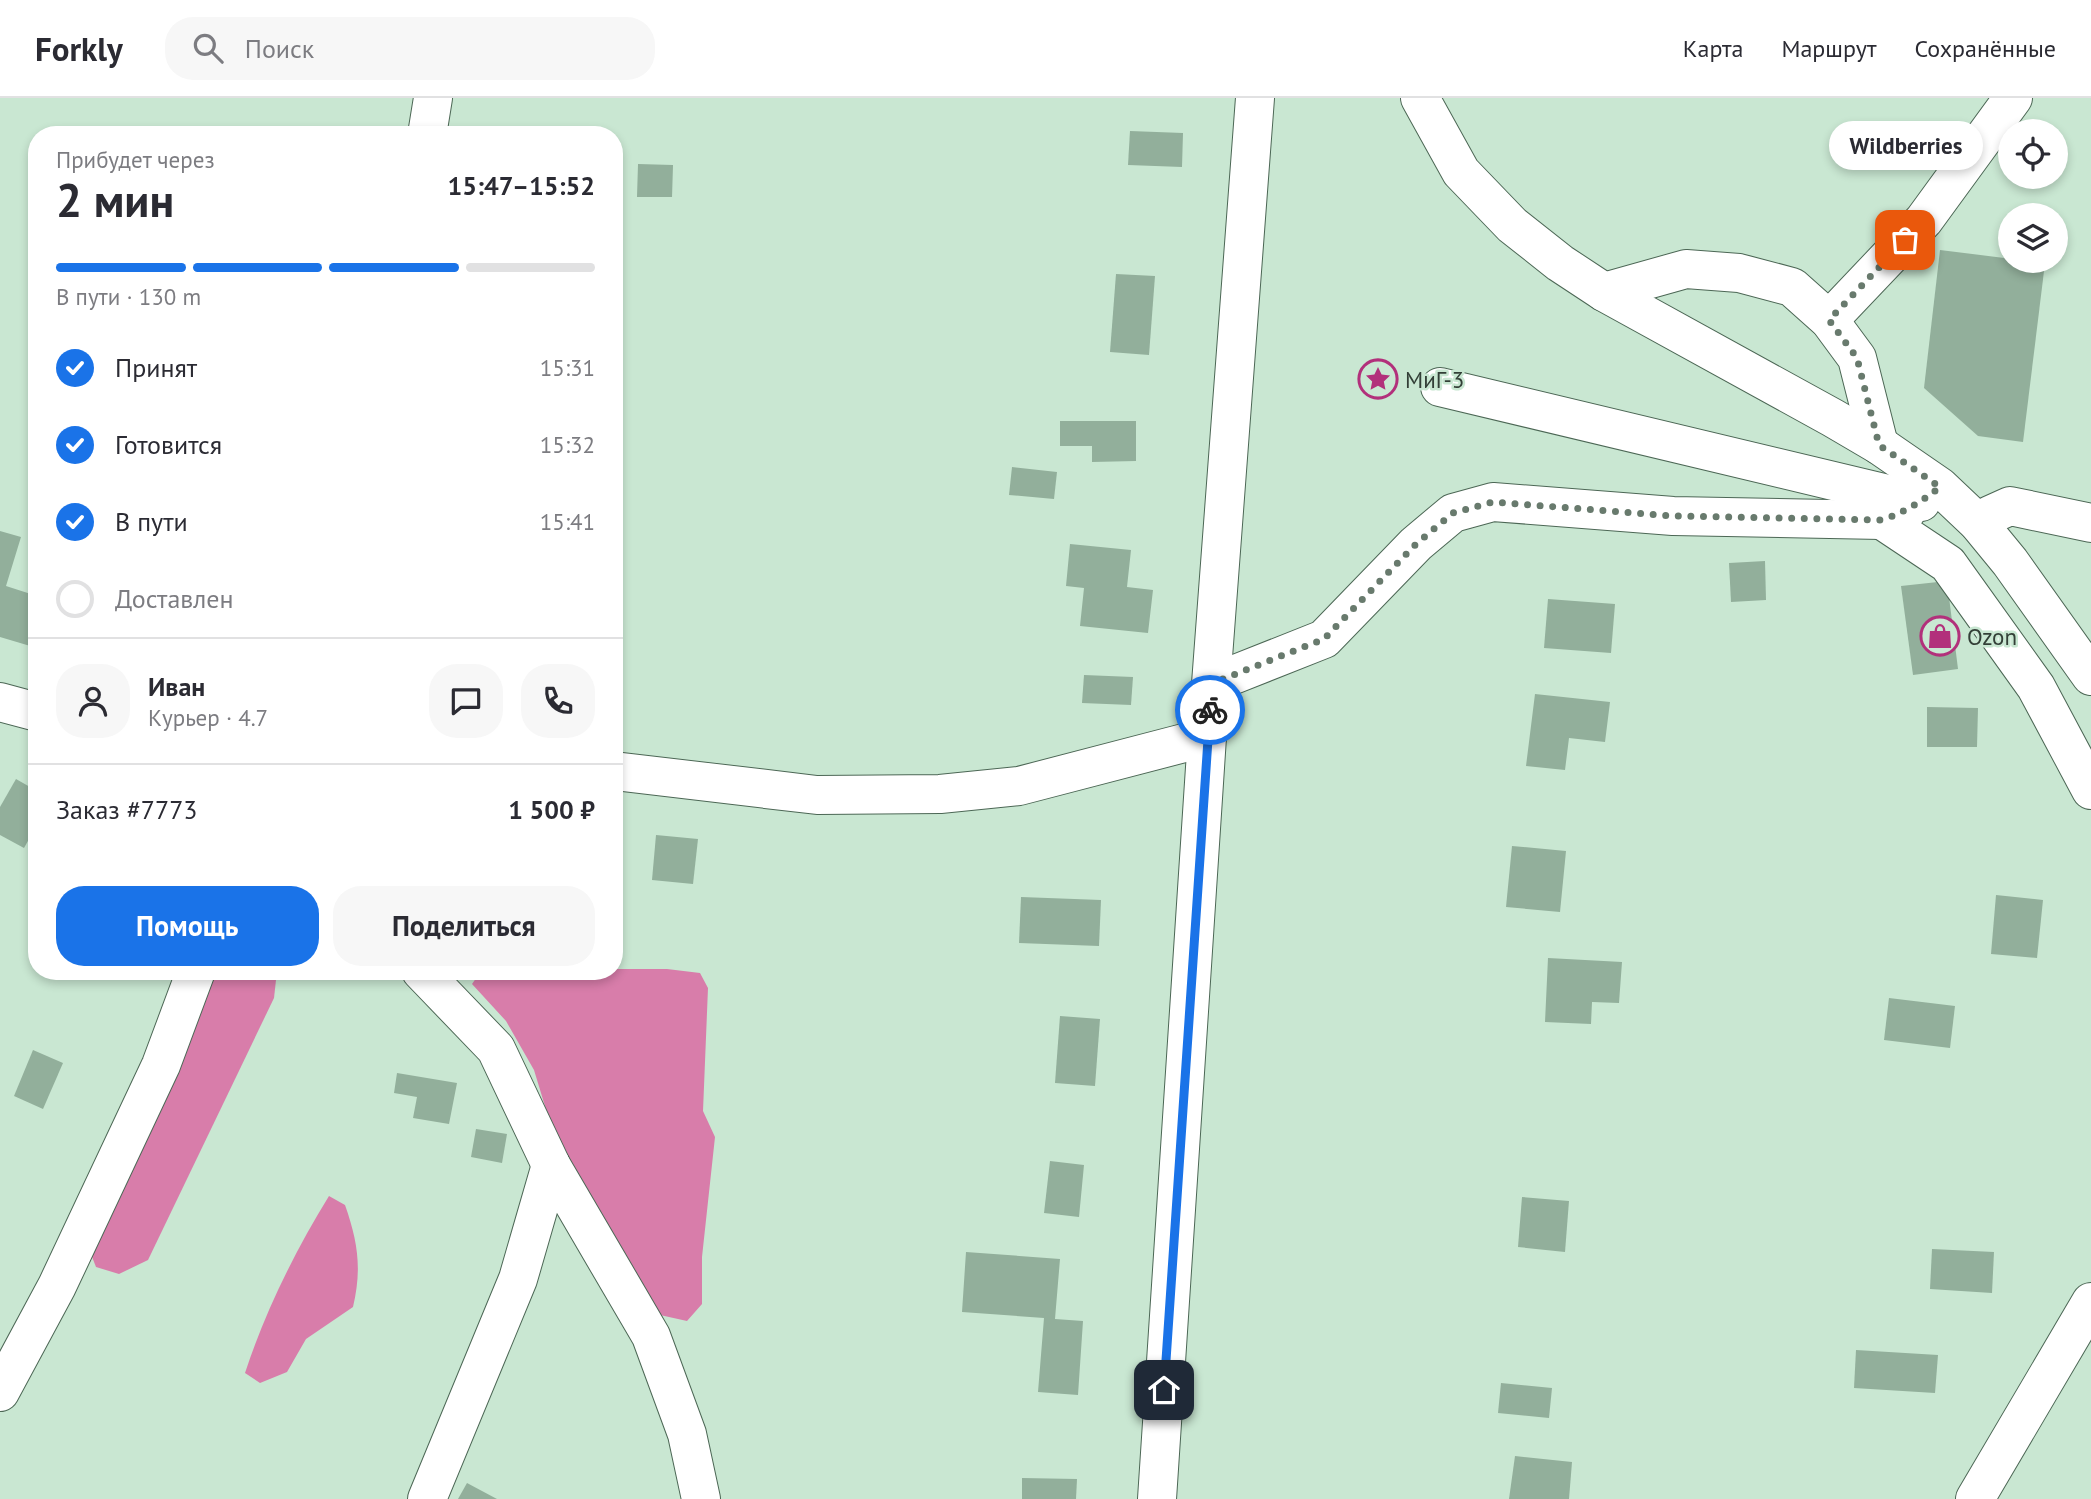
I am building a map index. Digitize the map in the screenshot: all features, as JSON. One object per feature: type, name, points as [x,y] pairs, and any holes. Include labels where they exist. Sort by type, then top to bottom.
[{"type":"street","points":[[428,126],[433,98]]},
{"type":"street","points":[[1157,1499],[1207,737],[1255,98]]},
{"type":"street","points":[[1420,98],[1461,172],[1513,225],[1560,263],[1604,292],[1879,445],[1930,495],[1978,523],[2010,562],[2091,676]]},
{"type":"street","points":[[1829,320],[1924,220],[2013,98]]},
{"type":"street","points":[[1604,292],[1686,269],[1740,273],[1792,287],[1829,320],[1857,358],[1879,445]]},
{"type":"street","points":[[1440,387],[1930,495]]},
{"type":"street","points":[[1213,683],[1324,639],[1416,544],[1453,513],[1493,502],[1673,516],[1882,520],[1904,513],[1930,495]]},
{"type":"street","points":[[1978,523],[2010,506],[2091,523]]},
{"type":"street","points":[[1882,520],[1948,564],[1962,582],[2036,687],[2091,790]]},
{"type":"street","points":[[0,702],[28,710]]},
{"type":"street","points":[[623,772],[817,795],[940,794],[1019,786],[1207,737]]},
{"type":"street","points":[[0,1392],[57,1286],[161,1065],[193,980]]},
{"type":"street","points":[[430,980],[496,1049],[551,1165],[651,1336],[687,1434],[701,1499]]},
{"type":"street","points":[[427,1499],[518,1279],[551,1165]]},
{"type":"street","points":[[1975,1499],[2091,1302]]},
{"type":"shaded area","points":[[623,969],[667,969],[700,973],[708,988],[703,1111],[715,1137],[702,1257],[702,1304],[687,1321],[660,1315],[555,1139],[534,1070],[506,1021],[472,984],[475,980],[623,980]]},
{"type":"shaded area","points":[[212,980],[276,980],[274,998],[148,1260],[119,1274],[96,1267],[89,1249]]},
{"type":"shaded area","points":[[329,1196],[345,1205],[353,1231],[358,1268],[353,1307],[306,1339],[287,1372],[260,1383],[245,1373],[253,1350],[282,1282]]},
{"type":"building","points":[[1130,131],[1183,133],[1182,167],[1128,165]]},
{"type":"building","points":[[638,164],[673,165],[672,197],[637,197]]},
{"type":"building","points":[[1940,250],[1998,257],[1998,273],[2044,273],[2023,442],[1978,436],[1924,388]]},
{"type":"building","points":[[1116,274],[1155,276],[1149,355],[1110,352]]},
{"type":"building","points":[[1060,421],[1136,421],[1136,461],[1092,462],[1092,446],[1060,446]]},
{"type":"building","points":[[1012,467],[1057,472],[1054,499],[1009,495]]},
{"type":"building","points":[[0,531],[21,537],[6,586],[28,593],[28,645],[0,637]]},
{"type":"building","points":[[1070,544],[1131,550],[1127,587],[1153,590],[1148,633],[1080,626],[1084,588],[1066,586]]},
{"type":"building","points":[[1765,561],[1766,600],[1731,602],[1729,563]]},
{"type":"building","points":[[1947,581],[1958,669],[1913,675],[1901,586]]},
{"type":"building","points":[[1548,599],[1615,604],[1611,653],[1544,648]]},
{"type":"building","points":[[1084,675],[1133,677],[1131,705],[1082,703]]},
{"type":"building","points":[[1535,694],[1610,702],[1605,742],[1569,738],[1565,770],[1526,766]]},
{"type":"building","points":[[1927,707],[1978,708],[1977,747],[1927,747]]},
{"type":"building","points":[[16,779],[28,786],[28,841],[24,848],[0,835],[0,807]]},
{"type":"building","points":[[656,835],[698,839],[693,884],[652,880]]},
{"type":"building","points":[[1512,846],[1566,851],[1560,912],[1506,907]]},
{"type":"building","points":[[1996,895],[2043,900],[2037,958],[1991,954]]},
{"type":"building","points":[[1021,897],[1101,900],[1099,946],[1019,943]]},
{"type":"building","points":[[1548,958],[1622,962],[1619,1003],[1592,1002],[1591,1024],[1545,1022]]},
{"type":"building","points":[[1889,998],[1955,1006],[1950,1048],[1884,1040]]},
{"type":"building","points":[[1060,1016],[1100,1019],[1095,1086],[1055,1083]]},
{"type":"building","points":[[33,1050],[63,1063],[43,1109],[14,1096]]},
{"type":"building","points":[[397,1073],[457,1083],[449,1124],[413,1118],[417,1097],[394,1093]]},
{"type":"building","points":[[476,1129],[507,1134],[502,1163],[471,1157]]},
{"type":"building","points":[[1050,1161],[1084,1165],[1079,1217],[1044,1213]]},
{"type":"building","points":[[1522,1197],[1569,1201],[1565,1252],[1518,1247]]},
{"type":"building","points":[[1932,1249],[1994,1252],[1992,1293],[1930,1289]]},
{"type":"building","points":[[966,1252],[1060,1259],[1055,1319],[1083,1321],[1078,1395],[1038,1392],[1044,1318],[962,1312]]},
{"type":"building","points":[[1856,1350],[1938,1355],[1935,1393],[1854,1388]]},
{"type":"building","points":[[1501,1383],[1552,1388],[1549,1418],[1498,1413]]},
{"type":"building","points":[[1515,1456],[1572,1462],[1569,1499],[1509,1499]]},
{"type":"building","points":[[1022,1478],[1077,1479],[1076,1499],[1022,1499]]},
{"type":"building","points":[[467,1483],[497,1499],[458,1499]]},
{"type":"way so far","points":[[1210,710],[1213,683],[1324,639],[1416,544],[1453,513],[1493,502],[1673,516],[1882,520],[1904,513],[1921,502],[1940,487],[1879,445],[1857,358],[1829,320],[1905,240]]},
{"type":"place","name":"Wildberries","points":[[1905,240]]},
{"type":"place","name":"МиГ-3","points":[[1378,379]]},
{"type":"place","name":"Ozon","points":[[1940,636]]},
{"type":"route","points":[[1164,1390],[1210,710]]}]
